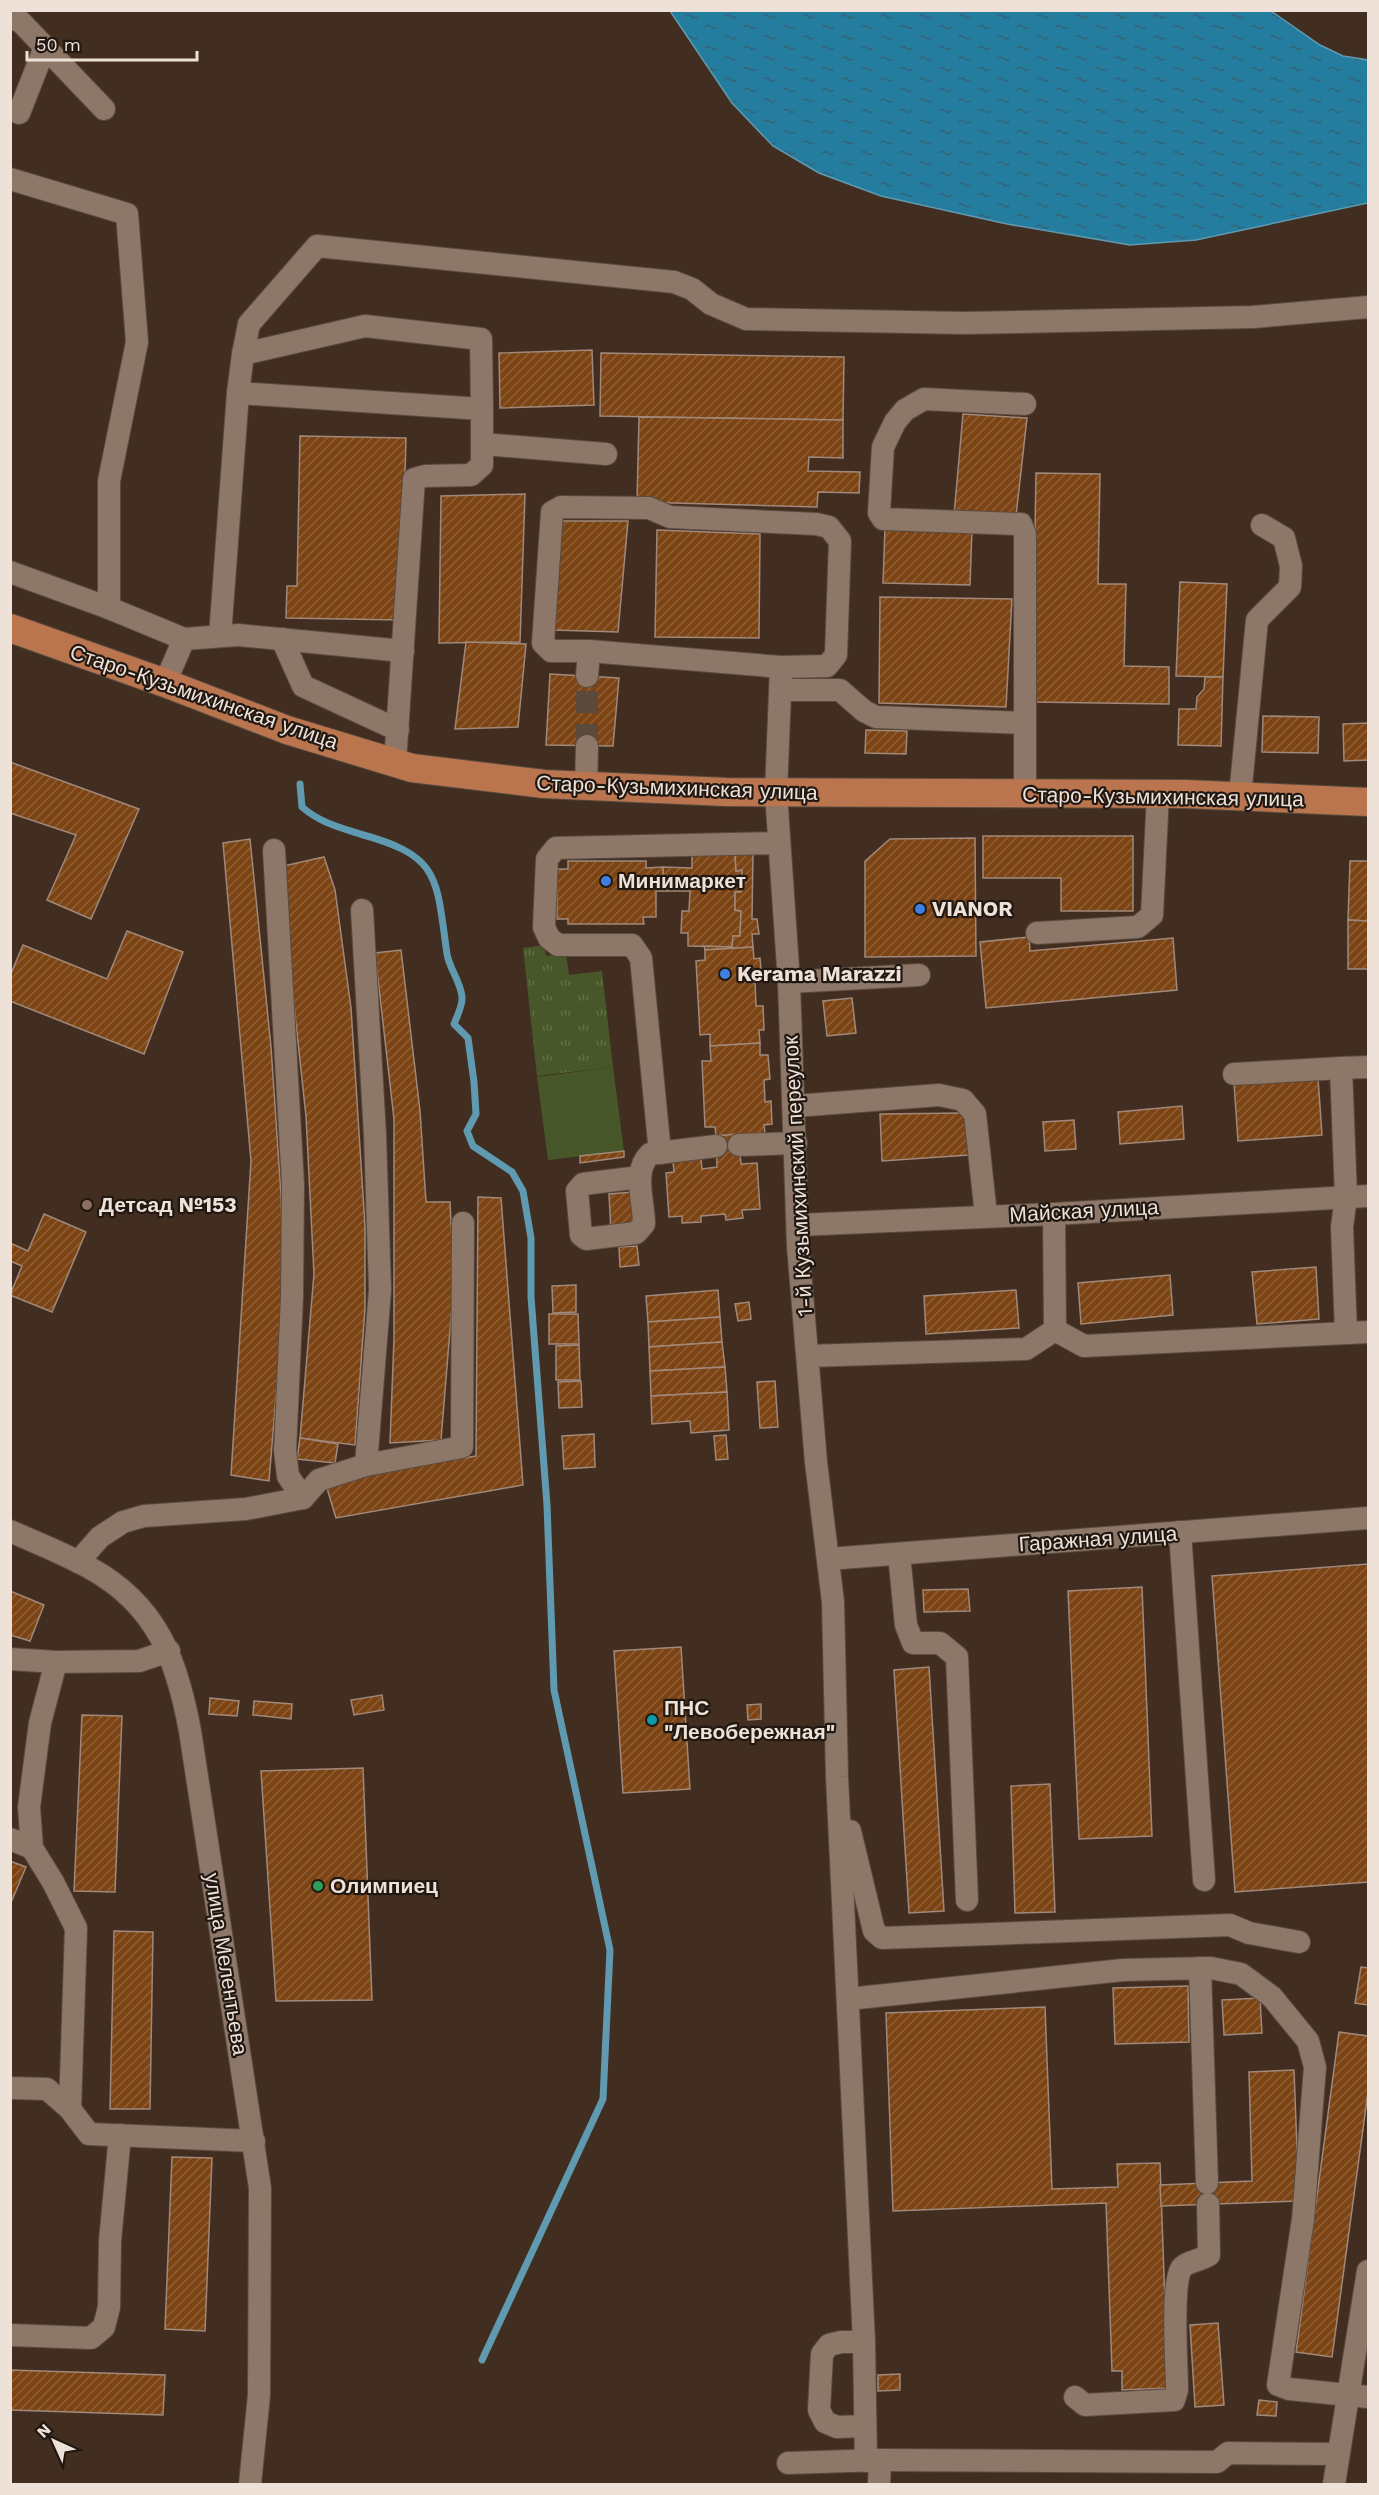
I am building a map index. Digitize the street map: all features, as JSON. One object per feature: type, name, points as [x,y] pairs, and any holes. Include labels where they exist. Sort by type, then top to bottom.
[{"type":"main road","name":"Старо-Кузьмихинская улица","points":[[10,628],[165,682],[287,730],[412,768],[544,784],[776,793],[1158,794],[1368,802]]},
{"type":"street","points":[[10,17],[21,22],[104,109]]},
{"type":"street","points":[[19,112],[45,47]]},
{"type":"street","points":[[10,179],[127,214],[137,342],[109,481],[109,608]]},
{"type":"street","points":[[220,636],[238,393],[249,324],[317,246],[674,282],[692,289],[711,304],[746,319],[976,323],[1254,317],[1368,307]]},
{"type":"street","points":[[243,354],[365,326],[481,339],[482,465],[471,475],[424,476],[414,479],[395,763]]},
{"type":"street","points":[[238,393],[482,409]]},
{"type":"street","points":[[1025,404],[924,399],[905,410],[895,422],[882,447],[879,513],[883,519],[1021,524],[1025,534],[1025,794]]},
{"type":"street","points":[[483,444],[606,454]]},
{"type":"street","points":[[561,507],[649,508],[670,517],[816,524],[830,527],[840,540],[836,655],[827,666],[781,667],[589,651],[551,651],[543,643],[552,512],[561,507]]},
{"type":"street","points":[[1240,796],[1257,620],[1290,587],[1291,566],[1284,538],[1262,525]]},
{"type":"street","points":[[10,572],[109,608],[184,639],[238,635],[403,651]]},
{"type":"street","points":[[165,682],[184,639]]},
{"type":"street","points":[[282,639],[303,686],[398,730]]},
{"type":"street","points":[[587,676],[589,651]]},
{"type":"street","name":"1-й Кузьмихинский переулок","points":[[781,667],[776,793],[789,982],[798,1225],[816,1462],[833,1602],[837,1777]]},
{"type":"street","points":[[781,690],[840,690],[864,711],[876,717],[1025,723]]},
{"type":"street","points":[[586,786],[587,746]]},
{"type":"street","points":[[1037,933],[1138,927],[1152,915],[1158,794]]},
{"type":"street","points":[[660,1153],[641,958],[632,945],[558,945],[549,938],[544,927],[547,859],[556,848],[779,843]]},
{"type":"street","points":[[274,850],[293,1184],[292,1297],[285,1451],[288,1476],[303,1498]]},
{"type":"street","points":[[362,910],[375,1135],[380,1290],[366,1465]]},
{"type":"street","points":[[789,982],[919,975]]},
{"type":"street","points":[[1234,1074],[1368,1067]]},
{"type":"street","points":[[1341,1068],[1346,1197],[1342,1227],[1346,1333]]},
{"type":"street","points":[[795,1106],[939,1095],[963,1100],[975,1113],[986,1215]]},
{"type":"street","points":[[739,1145],[796,1143]]},
{"type":"street","points":[[640,1177],[643,1161],[650,1154],[716,1146]]},
{"type":"street","name":"Майская улица","points":[[798,1225],[986,1215],[1054,1214],[1368,1196]]},
{"type":"street","points":[[1054,1214],[1055,1330]]},
{"type":"street","points":[[78,1562],[100,1537],[123,1522],[144,1516],[246,1509],[303,1498],[319,1480],[366,1465],[462,1447],[463,1223]]},
{"type":"street","points":[[1055,1330],[1084,1346],[1368,1332]]},
{"type":"street","points":[[808,1356],[1026,1349],[1055,1330]]},
{"type":"street","name":"Гаражная улица","points":[[828,1559],[1368,1518]]},
{"type":"street","name":"улица Мелентьева","points":[[10,1531],[91,1568],[129,1594],[153,1622],[170,1651],[181,1689],[260,2188],[259,2395],[250,2484]]},
{"type":"street","points":[[1180,1532],[1204,1880]]},
{"type":"street","points":[[899,1554],[906,1624],[913,1643],[940,1643],[957,1657],[967,1900]]},
{"type":"street","points":[[10,1659],[56,1662],[139,1661],[170,1651]]},
{"type":"street","points":[[56,1662],[40,1723],[29,1807],[32,1848],[53,1882],[76,1929],[70,2109]]},
{"type":"street","points":[[837,1777],[874,1932],[882,1938],[1230,1925],[1249,1933],[1299,1942]]},
{"type":"street","points":[[837,1777],[864,2342],[865,2426],[879,2484]]},
{"type":"street","points":[[10,1839],[32,1848]]},
{"type":"street","points":[[848,1999],[1123,1970],[1200,1968],[1241,1974],[1272,1997],[1308,2041],[1315,2067],[1303,2219],[1278,2385],[1289,2389],[1358,2396]]},
{"type":"street","points":[[1075,2397],[1085,2405],[1174,2400],[1177,2390],[1176,2290],[1181,2269],[1187,2263],[1200,2262],[1209,2255],[1200,1968]]},
{"type":"street","points":[[10,2088],[47,2089],[70,2109],[88,2134],[254,2141]]},
{"type":"street","points":[[10,2335],[91,2338],[104,2327],[109,2307],[110,2241],[120,2135]]},
{"type":"street","points":[[1334,2484],[1338,2454],[1358,2396],[1368,2271]]},
{"type":"street","points":[[864,2342],[841,2342],[829,2345],[822,2354],[819,2410],[825,2422],[837,2427],[865,2426]]},
{"type":"street","points":[[788,2463],[872,2460],[1217,2462],[1228,2453],[1338,2454]]},
{"type":"green space","points":[[544,945],[546,956],[566,954],[569,975],[602,971],[613,1067],[537,1076],[523,948]]},
{"type":"green space","points":[[613,1067],[624,1151],[548,1160],[537,1077]]},
{"type":"water","points":[[670,11],[1271,11],[1320,45],[1343,56],[1368,60],[1368,203],[1196,240],[1130,245],[1007,224],[881,196],[819,173],[773,146],[732,103]]},
{"type":"building","points":[[592,350],[594,405],[500,408],[499,353]]},
{"type":"building","points":[[601,353],[844,357],[843,420],[600,416]]},
{"type":"building","points":[[963,414],[1027,418],[1016,516],[954,515]]},
{"type":"building","points":[[639,417],[843,420],[843,458],[809,457],[808,471],[860,472],[859,493],[818,492],[817,507],[637,502]]},
{"type":"building","points":[[300,436],[406,438],[401,620],[286,618],[287,586],[297,586]]},
{"type":"building","points":[[1036,473],[1100,474],[1098,584],[1126,584],[1124,666],[1169,667],[1169,704],[1032,702]]},
{"type":"building","points":[[525,494],[520,642],[439,643],[441,496]]},
{"type":"building","points":[[557,521],[628,521],[618,632],[553,630]]},
{"type":"building","points":[[885,527],[972,529],[970,585],[883,583]]},
{"type":"building","points":[[657,530],[760,534],[759,638],[655,637]]},
{"type":"building","points":[[1180,582],[1227,584],[1223,677],[1176,676]]},
{"type":"building","points":[[880,597],[1012,599],[1006,707],[879,703]]},
{"type":"building","points":[[466,642],[526,644],[518,727],[455,729]]},
{"type":"building","points":[[550,674],[619,678],[613,746],[546,745]]},
{"type":"building","points":[[1205,677],[1223,677],[1221,746],[1178,745],[1179,709],[1196,709],[1197,697],[1204,689]]},
{"type":"building","points":[[1263,716],[1319,717],[1318,753],[1262,752]]},
{"type":"building","points":[[1368,723],[1368,760],[1344,761],[1343,724]]},
{"type":"building","points":[[866,730],[907,731],[906,754],[865,753]]},
{"type":"building","points":[[10,762],[139,809],[91,919],[47,900],[76,835],[10,813]]},
{"type":"building","points":[[983,836],[1133,836],[1133,911],[1061,911],[1061,878],[983,878]]},
{"type":"building","name":"VIANOR","points":[[975,838],[976,956],[865,957],[865,861],[890,839]]},
{"type":"building","points":[[250,839],[271,1047],[281,1194],[284,1300],[269,1481],[231,1475],[251,1161],[223,843]]},
{"type":"building","points":[[692,853],[735,854],[736,871],[742,870],[741,892],[735,892],[735,910],[741,911],[740,936],[733,936],[732,947],[688,946],[688,933],[681,933],[682,911],[689,911],[690,891],[663,891],[663,867],[692,868]]},
{"type":"building","points":[[753,853],[752,919],[757,919],[759,934],[752,934],[753,947],[705,950],[704,946],[732,947],[733,936],[740,936],[741,911],[735,910],[735,892],[741,892],[742,870],[736,871],[735,854]]},
{"type":"building","points":[[324,857],[335,890],[351,1008],[365,1226],[365,1308],[355,1445],[300,1438],[314,1274],[306,1116],[279,867]]},
{"type":"building","points":[[568,861],[646,861],[646,868],[663,867],[663,891],[656,891],[656,917],[643,917],[644,924],[568,924],[568,919],[557,919],[557,869],[568,869]]},
{"type":"building","points":[[1350,861],[1368,861],[1368,921],[1348,920]]},
{"type":"building","points":[[1348,920],[1368,921],[1368,969],[1348,969]]},
{"type":"building","points":[[127,931],[183,952],[144,1054],[10,1001],[10,976],[23,945],[107,979]]},
{"type":"building","points":[[1029,937],[1030,951],[1173,938],[1177,990],[986,1008],[980,942]]},
{"type":"building","points":[[753,947],[754,959],[760,958],[762,981],[755,981],[756,1006],[763,1006],[764,1030],[759,1030],[760,1043],[710,1046],[710,1034],[700,1035],[696,961],[705,960],[705,950]]},
{"type":"building","points":[[401,950],[420,1111],[426,1202],[450,1202],[454,1281],[441,1440],[390,1443],[394,1338],[394,1119],[375,953]]},
{"type":"building","points":[[852,998],[856,1033],[827,1036],[823,1001]]},
{"type":"building","points":[[760,1043],[760,1055],[768,1055],[770,1079],[764,1080],[765,1102],[771,1101],[772,1124],[764,1125],[765,1133],[716,1136],[715,1127],[705,1127],[702,1061],[711,1061],[710,1046]]},
{"type":"building","points":[[1318,1078],[1322,1135],[1238,1141],[1234,1083]]},
{"type":"building","points":[[1182,1106],[1184,1139],[1120,1144],[1118,1112]]},
{"type":"building","points":[[965,1113],[969,1155],[882,1161],[880,1114]]},
{"type":"building","points":[[1074,1120],[1076,1149],[1045,1151],[1043,1122]]},
{"type":"building","points":[[738,1134],[741,1164],[757,1163],[760,1209],[742,1210],[743,1218],[726,1220],[725,1214],[701,1216],[701,1222],[682,1223],[682,1216],[669,1217],[666,1173],[674,1172],[673,1161],[701,1159],[702,1169],[717,1167],[716,1136]]},
{"type":"building","points":[[624,1151],[624,1157],[580,1163],[580,1156]]},
{"type":"building","points":[[633,1192],[635,1230],[611,1232],[609,1194]]},
{"type":"building","points":[[478,1197],[501,1198],[523,1485],[336,1518],[326,1485],[376,1472],[476,1456]]},
{"type":"building","points":[[44,1214],[86,1232],[52,1312],[10,1295],[22,1266],[10,1261],[10,1243],[28,1251]]},
{"type":"building","points":[[637,1246],[639,1265],[620,1267],[619,1247]]},
{"type":"building","points":[[1316,1267],[1319,1319],[1257,1324],[1252,1272]]},
{"type":"building","points":[[1170,1275],[1173,1315],[1081,1324],[1078,1283]]},
{"type":"building","points":[[576,1285],[576,1312],[553,1313],[552,1286]]},
{"type":"building","points":[[718,1290],[720,1317],[648,1322],[646,1296]]},
{"type":"building","points":[[1016,1290],[1019,1328],[926,1334],[924,1296]]},
{"type":"building","points":[[749,1302],[751,1319],[738,1321],[735,1304]]},
{"type":"building","points":[[549,1314],[578,1314],[579,1344],[549,1344]]},
{"type":"building","points":[[720,1317],[722,1342],[649,1347],[648,1322]]},
{"type":"building","points":[[722,1342],[725,1367],[650,1371],[649,1347]]},
{"type":"building","points":[[579,1345],[580,1380],[556,1380],[556,1346]]},
{"type":"building","points":[[725,1367],[727,1392],[651,1396],[650,1371]]},
{"type":"building","points":[[581,1381],[582,1407],[559,1408],[558,1382]]},
{"type":"building","points":[[775,1381],[778,1427],[760,1428],[757,1382]]},
{"type":"building","points":[[727,1392],[729,1430],[691,1433],[690,1421],[652,1424],[651,1396]]},
{"type":"building","points":[[594,1434],[595,1467],[564,1469],[562,1436]]},
{"type":"building","points":[[726,1435],[728,1459],[716,1460],[714,1436]]},
{"type":"building","points":[[300,1438],[338,1444],[335,1463],[297,1459]]},
{"type":"building","points":[[1368,1564],[1368,1882],[1235,1892],[1212,1576]]},
{"type":"building","points":[[1142,1587],[1152,1836],[1079,1839],[1068,1591]]},
{"type":"building","points":[[968,1589],[970,1611],[924,1612],[923,1590]]},
{"type":"building","points":[[10,1591],[44,1605],[30,1641],[10,1635]]},
{"type":"building","name":"ПНС \"Левобережная\"","points":[[681,1647],[690,1789],[623,1793],[614,1651]]},
{"type":"building","points":[[929,1667],[944,1911],[909,1913],[894,1670]]},
{"type":"building","points":[[382,1695],[384,1710],[354,1715],[351,1700]]},
{"type":"building","points":[[210,1698],[239,1701],[237,1716],[209,1714]]},
{"type":"building","points":[[254,1701],[292,1704],[291,1719],[253,1715]]},
{"type":"building","points":[[761,1704],[761,1719],[748,1720],[747,1705]]},
{"type":"building","points":[[82,1715],[122,1716],[115,1892],[74,1891]]},
{"type":"building","name":"Олимпиец","points":[[363,1768],[372,2000],[276,2001],[261,1771]]},
{"type":"building","points":[[1050,1784],[1055,1912],[1015,1913],[1011,1786]]},
{"type":"building","points":[[10,1861],[26,1867],[10,1905]]},
{"type":"building","points":[[114,1931],[153,1932],[150,2109],[110,2109]]},
{"type":"building","points":[[1361,1967],[1368,1968],[1368,2005],[1355,2003]]},
{"type":"building","points":[[1188,1986],[1189,2042],[1115,2044],[1113,1988]]},
{"type":"building","points":[[1260,1998],[1262,2033],[1224,2035],[1222,2000]]},
{"type":"building","points":[[1045,2007],[1052,2189],[1118,2187],[1117,2164],[1160,2163],[1168,2388],[1122,2390],[1122,2371],[1112,2371],[1106,2203],[893,2211],[886,2013]]},
{"type":"building","points":[[1339,2032],[1368,2036],[1368,2092],[1332,2357],[1296,2352]]},
{"type":"building","points":[[1294,2070],[1299,2201],[1161,2206],[1160,2185],[1252,2181],[1249,2072]]},
{"type":"building","points":[[172,2157],[212,2158],[205,2331],[165,2329]]},
{"type":"building","points":[[1218,2323],[1224,2405],[1195,2407],[1190,2325]]},
{"type":"building","points":[[10,2370],[165,2375],[163,2415],[10,2410]]},
{"type":"building","points":[[900,2374],[900,2390],[878,2391],[878,2375]]},
{"type":"building","points":[[1259,2400],[1277,2402],[1276,2416],[1257,2415]]},
{"type":"waterway","points":[[300,784],[302,807],[315,817],[406,851],[420,861],[430,873],[440,906],[448,959],[462,997],[454,1024],[468,1038],[476,1114],[467,1131],[473,1146],[512,1172],[523,1191],[531,1238],[531,1297],[547,1505],[554,1690],[610,1950],[603,2099],[482,2360]]},
{"type":"tunnel","points":[[587,676],[587,746]]},
{"type":"place","name":"Минимаркет","points":[[606,881]]},
{"type":"place","name":"VIANOR","points":[[920,909]]},
{"type":"place","name":"Kerama Marazzi","points":[[725,974]]},
{"type":"place","name":"Детсад №153","points":[[87,1205]]},
{"type":"place","name":"ПНС \"Левобережная\"","points":[[652,1720]]},
{"type":"place","name":"Олимпиец","points":[[318,1886]]}]
